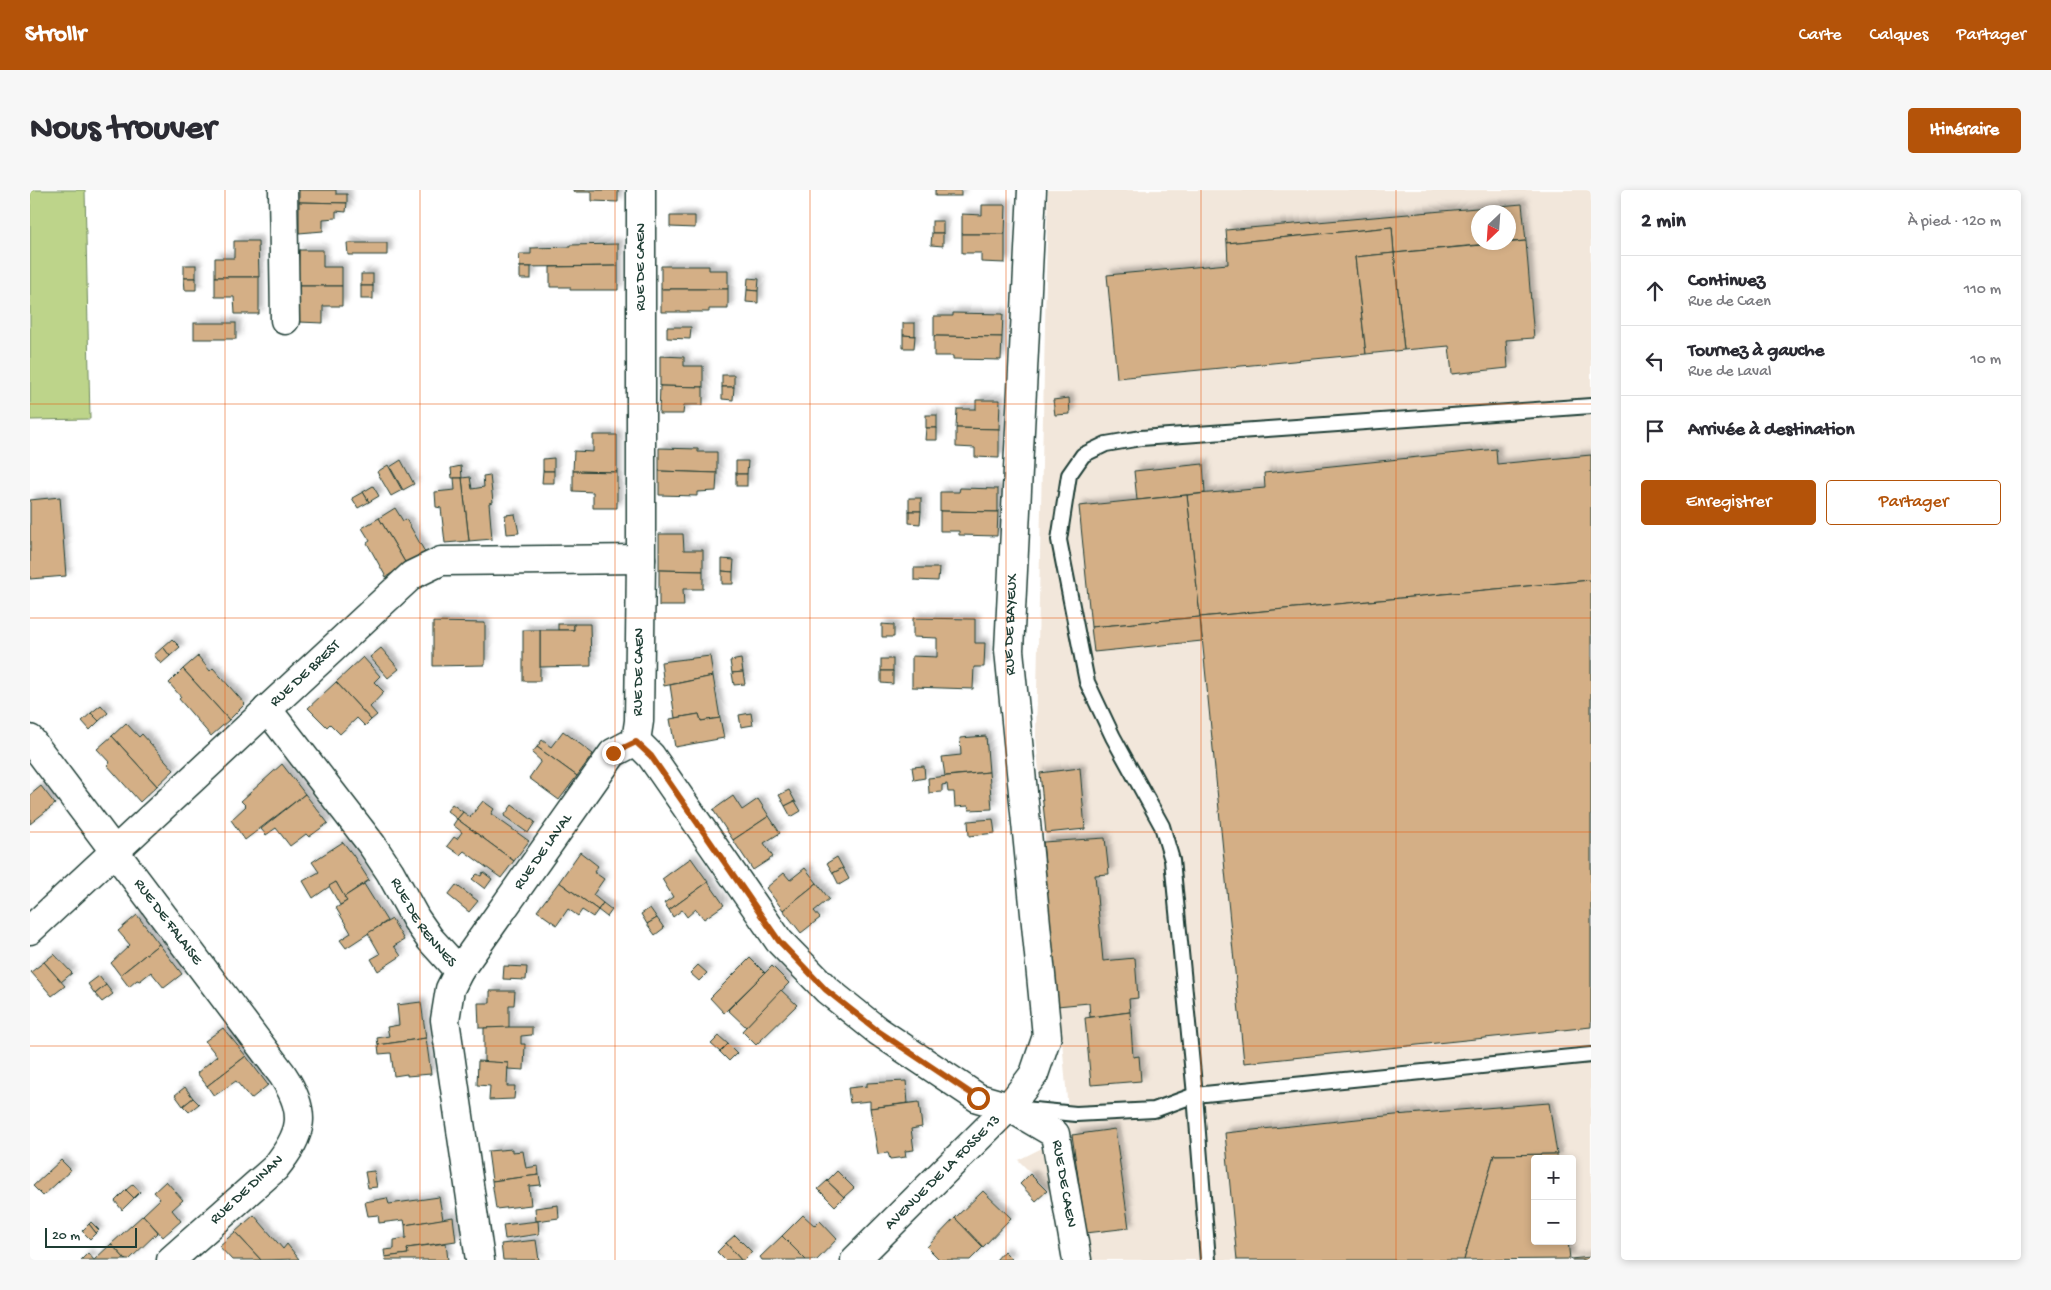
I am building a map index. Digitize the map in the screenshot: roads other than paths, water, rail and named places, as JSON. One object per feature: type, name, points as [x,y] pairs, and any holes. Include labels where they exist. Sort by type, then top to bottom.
[{"type":"street","points":[[283,190],[285,320]]},
{"type":"street","name":"RUE DE CAEN","points":[[641,190],[641,559],[636,742],[651,756],[779,941],[826,990],[878,1031],[978,1098],[1009,1107],[1055,1134],[1077,1260]]},
{"type":"street","name":"RUE DE BAYEUX","points":[[1009,1107],[1034,1074],[1047,1036],[1010,650],[1032,190]]},
{"type":"street","name":"RUE DE BREST","points":[[30,930],[412,575],[442,561],[641,559]]},
{"type":"street","name":"RUE DE RENNES","points":[[267,709],[372,845],[390,872],[416,919],[430,939],[459,972],[450,989],[445,1020],[480,1260]]},
{"type":"street","name":"RUE DE FALAISE","points":[[30,739],[282,1074],[293,1090],[299,1107]]},
{"type":"street","name":"RUE DE LAVAL","points":[[459,972],[613,753],[636,742]]},
{"type":"street","name":"RUE DE DINAN","points":[[171,1260],[275,1168],[295,1138],[299,1124],[299,1107]]},
{"type":"street","name":"AVENUE DE LA FOSSE 13","points":[[855,1260],[1009,1107]]},
{"type":"lane","points":[[1208,1260],[1195,1095],[1172,860],[1162,826],[1113,737],[1087,682],[1059,540],[1069,475],[1084,455],[1106,444],[1141,438],[1591,406]]},
{"type":"lane","points":[[1009,1107],[1076,1114],[1154,1110],[1195,1095],[1591,1055]]}]
